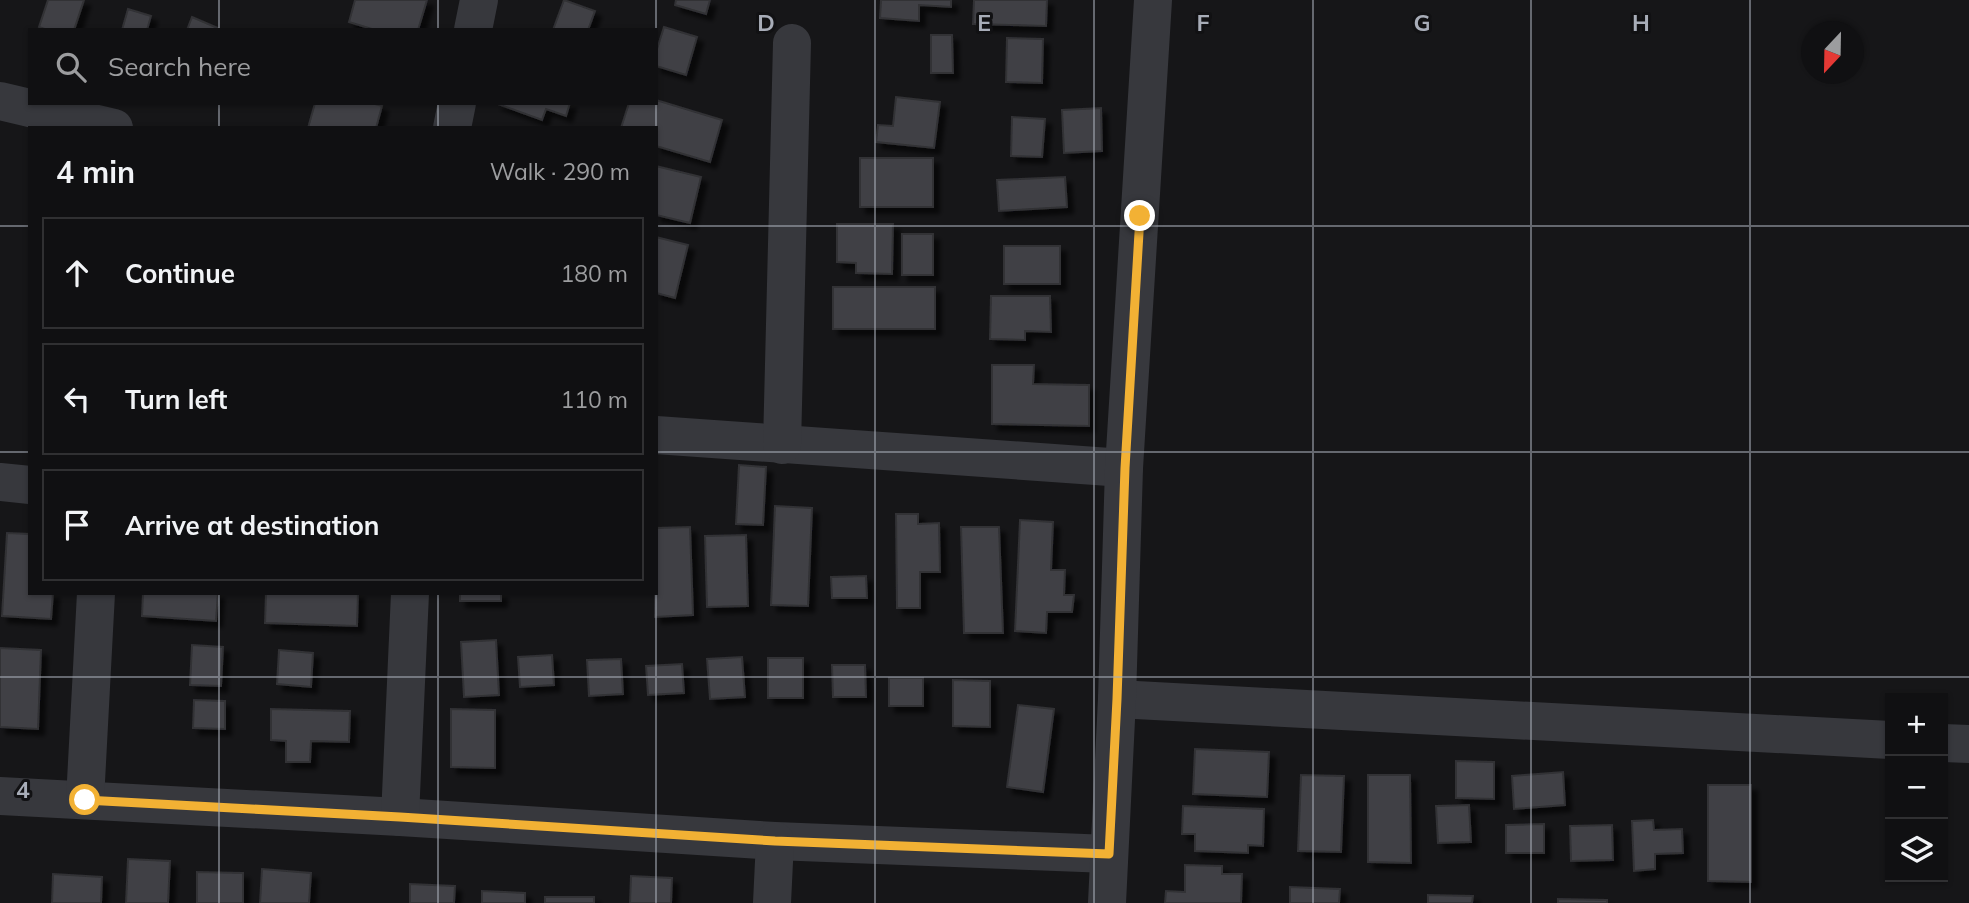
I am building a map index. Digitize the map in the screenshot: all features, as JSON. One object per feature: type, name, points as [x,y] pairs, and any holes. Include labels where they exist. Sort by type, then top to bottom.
[{"type":"street","points":[[473,28],[479,0]]},
{"type":"street","points":[[1107,903],[1125,468],[1153,0]]},
{"type":"street","points":[[782,445],[792,43]]},
{"type":"street","points":[[0,101],[106,126]]},
{"type":"street","points":[[452,126],[457,105]]},
{"type":"street","points":[[658,436],[1125,468]]},
{"type":"street","points":[[0,482],[28,485]]},
{"type":"street","points":[[85,800],[96,595]]},
{"type":"street","points":[[400,817],[410,595]]},
{"type":"street","points":[[1117,699],[1885,740]]},
{"type":"street","points":[[1948,743],[1969,744]]},
{"type":"street","points":[[0,796],[400,817],[775,841],[1109,854]]},
{"type":"street","points":[[772,903],[775,841]]},
{"type":"building","points":[[48,0],[84,0],[75,28],[39,27]]},
{"type":"building","points":[[355,0],[427,0],[419,28],[368,28],[349,22]]},
{"type":"building","points":[[564,0],[595,11],[589,28],[554,28]]},
{"type":"building","points":[[676,0],[710,0],[706,14],[675,5]]},
{"type":"building","points":[[881,0],[951,0],[951,7],[919,5],[919,21],[880,18]]},
{"type":"building","points":[[974,0],[1047,0],[1046,26],[973,24]]},
{"type":"building","points":[[128,9],[151,16],[148,28],[123,28]]},
{"type":"building","points":[[192,17],[218,28],[188,28]]},
{"type":"building","points":[[664,27],[697,37],[686,75],[658,67],[658,46]]},
{"type":"building","points":[[931,35],[952,35],[953,73],[931,73]]},
{"type":"building","points":[[1007,38],[1043,39],[1042,83],[1006,82]]},
{"type":"building","points":[[896,97],[940,102],[934,148],[876,142],[878,125],[893,126]]},
{"type":"building","points":[[658,101],[722,120],[710,162],[658,147],[658,126],[622,126],[628,105],[658,105]]},
{"type":"building","points":[[314,105],[382,106],[377,126],[309,126]]},
{"type":"building","points":[[501,105],[569,105],[566,116],[546,109],[542,120]]},
{"type":"building","points":[[1101,108],[1102,151],[1064,153],[1062,110]]},
{"type":"building","points":[[1012,117],[1045,119],[1042,157],[1011,156]]},
{"type":"building","points":[[860,158],[933,158],[933,207],[860,207]]},
{"type":"building","points":[[658,166],[701,177],[690,223],[658,215]]},
{"type":"building","points":[[1065,177],[1067,207],[999,211],[997,180]]},
{"type":"building","points":[[837,224],[893,224],[892,274],[856,273],[856,263],[837,262]]},
{"type":"building","points":[[902,234],[933,234],[933,275],[902,275]]},
{"type":"building","points":[[658,238],[688,245],[675,298],[658,294]]},
{"type":"building","points":[[1004,246],[1060,246],[1060,284],[1004,284]]},
{"type":"building","points":[[833,287],[935,287],[935,329],[833,329]]},
{"type":"building","points":[[991,296],[1050,296],[1051,332],[1025,331],[1025,340],[990,339]]},
{"type":"building","points":[[992,365],[1034,365],[1033,384],[1089,385],[1089,426],[992,424]]},
{"type":"building","points":[[739,465],[766,467],[763,525],[736,524]]},
{"type":"building","points":[[775,506],[812,508],[808,606],[771,605]]},
{"type":"building","points":[[896,514],[918,514],[918,524],[939,523],[940,572],[920,572],[920,608],[897,608]]},
{"type":"building","points":[[1020,520],[1053,522],[1051,570],[1065,570],[1064,595],[1074,595],[1072,612],[1047,612],[1046,633],[1015,631]]},
{"type":"building","points":[[690,527],[693,615],[655,617],[655,595],[658,595],[658,528]]},
{"type":"building","points":[[961,527],[999,527],[1003,633],[964,633]]},
{"type":"building","points":[[7,533],[28,534],[28,595],[53,595],[51,619],[2,616]]},
{"type":"building","points":[[746,535],[748,606],[707,607],[705,536]]},
{"type":"building","points":[[866,576],[867,598],[832,598],[831,577]]},
{"type":"building","points":[[143,595],[218,595],[216,621],[142,616]]},
{"type":"building","points":[[266,595],[358,595],[357,626],[265,623]]},
{"type":"building","points":[[460,595],[501,595],[501,601],[460,601]]},
{"type":"building","points":[[496,640],[499,695],[464,697],[461,642]]},
{"type":"building","points":[[192,645],[223,647],[221,686],[190,685]]},
{"type":"building","points":[[0,648],[41,650],[38,729],[0,727]]},
{"type":"building","points":[[279,650],[313,653],[311,687],[277,684]]},
{"type":"building","points":[[552,655],[554,685],[520,687],[518,657]]},
{"type":"building","points":[[742,657],[745,697],[710,699],[707,659]]},
{"type":"building","points":[[768,658],[803,658],[803,698],[768,698]]},
{"type":"building","points":[[621,659],[623,694],[589,696],[587,660]]},
{"type":"building","points":[[682,664],[684,693],[648,695],[646,666]]},
{"type":"building","points":[[832,665],[865,665],[866,697],[833,697]]},
{"type":"building","points":[[889,678],[923,678],[923,706],[889,706]]},
{"type":"building","points":[[953,680],[990,681],[990,727],[953,726]]},
{"type":"building","points":[[194,700],[225,701],[225,729],[193,728]]},
{"type":"building","points":[[1018,705],[1054,709],[1043,792],[1007,787]]},
{"type":"building","points":[[271,709],[350,711],[349,742],[311,741],[310,762],[286,762],[286,741],[271,740]]},
{"type":"building","points":[[451,709],[495,710],[495,768],[451,767]]},
{"type":"building","points":[[1195,749],[1269,752],[1267,797],[1193,794]]},
{"type":"building","points":[[1456,761],[1494,762],[1494,799],[1456,798]]},
{"type":"building","points":[[1563,772],[1565,805],[1514,809],[1512,776]]},
{"type":"building","points":[[1301,775],[1344,776],[1341,852],[1298,851]]},
{"type":"building","points":[[1368,775],[1410,775],[1411,863],[1368,862]]},
{"type":"building","points":[[1708,785],[1751,785],[1751,882],[1708,881]]},
{"type":"building","points":[[1469,805],[1471,842],[1438,843],[1436,806]]},
{"type":"building","points":[[1183,806],[1264,809],[1263,846],[1248,845],[1248,853],[1195,851],[1195,834],[1182,834]]},
{"type":"building","points":[[1653,820],[1654,830],[1682,829],[1683,853],[1655,854],[1655,869],[1634,871],[1632,821]]},
{"type":"building","points":[[1544,824],[1544,853],[1506,853],[1506,825]]},
{"type":"building","points":[[1612,825],[1613,860],[1571,861],[1570,826]]},
{"type":"building","points":[[128,859],[170,861],[168,903],[126,903]]},
{"type":"building","points":[[1185,865],[1222,866],[1222,874],[1242,874],[1241,903],[1165,903],[1166,891],[1185,892]]},
{"type":"building","points":[[262,869],[311,873],[309,903],[260,903]]},
{"type":"building","points":[[197,872],[243,873],[243,903],[197,903]]},
{"type":"building","points":[[53,874],[102,877],[101,903],[52,903]]},
{"type":"building","points":[[631,876],[672,878],[671,903],[630,903]]},
{"type":"building","points":[[410,884],[455,886],[454,903],[410,903]]},
{"type":"building","points":[[1290,887],[1340,889],[1339,903],[1290,903]]},
{"type":"building","points":[[482,891],[525,893],[525,903],[482,903]]},
{"type":"building","points":[[1428,895],[1473,896],[1472,903],[1428,903]]},
{"type":"building","points":[[545,897],[594,897],[594,903],[545,903]]},
{"type":"building","points":[[1558,899],[1607,900],[1607,903],[1558,903]]},
{"type":"route","points":[[85,800],[775,841],[1109,854],[1125,468],[1140,216]]}]
